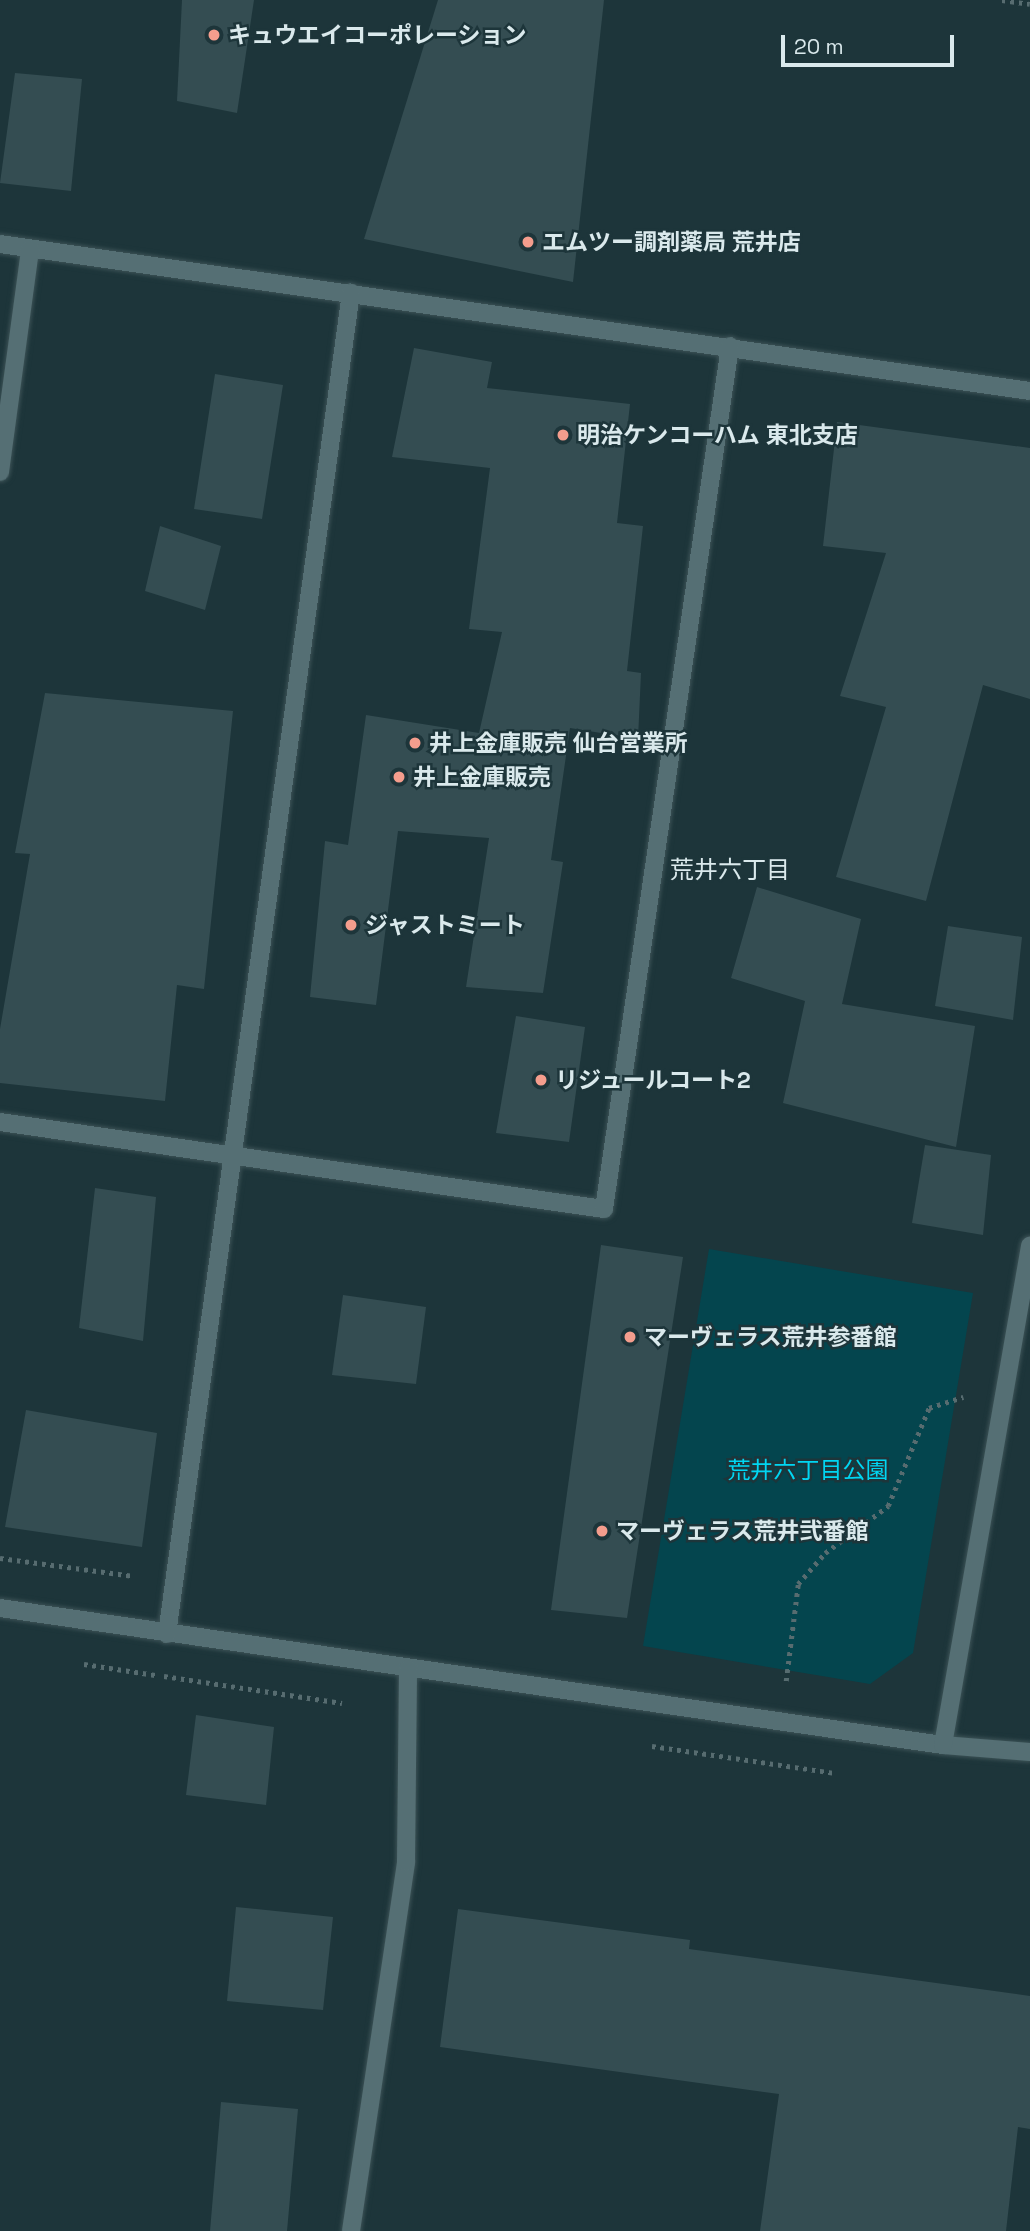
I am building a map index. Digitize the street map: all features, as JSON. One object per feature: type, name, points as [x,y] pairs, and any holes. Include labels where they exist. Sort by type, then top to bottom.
[{"type":"street","points":[[0,244],[730,346],[1030,391]]},
{"type":"street","points":[[0,472],[30,249]]},
{"type":"street","points":[[167,1634],[177,1581],[237,1156],[351,293]]},
{"type":"street","points":[[0,1122],[604,1209],[730,346]]},
{"type":"street","points":[[943,1745],[1002,1393],[1030,1246]]},
{"type":"street","points":[[0,1608],[943,1745],[1030,1752]]},
{"type":"street","points":[[351,2231],[406,1862],[408,1669]]},
{"type":"path","points":[[1002,0],[1030,4]]},
{"type":"path","points":[[781,1722],[798,1584],[825,1553],[888,1506],[929,1408],[944,1398],[1002,1393]]},
{"type":"path","points":[[0,1558],[177,1581]]},
{"type":"path","points":[[68,1662],[342,1703]]},
{"type":"green space","name":"荒井六丁目公園","points":[[709,1249],[973,1293],[913,1653],[870,1684],[643,1646]]},
{"type":"building","name":"キュウエイコーポレーション","points":[[182,0],[254,0],[237,113],[177,101]]},
{"type":"building","points":[[438,0],[604,0],[573,282],[364,239]]},
{"type":"building","points":[[15,73],[82,79],[71,191],[0,183]]},
{"type":"building","points":[[414,348],[492,362],[487,388],[630,404],[617,523],[643,526],[627,671],[641,673],[638,739],[570,728],[551,860],[563,862],[543,993],[466,987],[489,838],[398,831],[376,1005],[310,997],[325,841],[348,845],[366,715],[479,733],[502,632],[469,629],[490,468],[392,457]]},
{"type":"building","points":[[215,374],[283,385],[262,519],[194,509]]},
{"type":"building","points":[[837,422],[1030,448],[1030,699],[983,685],[926,901],[836,877],[886,707],[840,696],[886,553],[823,546]]},
{"type":"building","points":[[160,526],[221,546],[205,610],[145,591]]},
{"type":"building","points":[[45,693],[233,711],[204,989],[177,985],[165,1101],[0,1083],[0,1029],[30,854],[15,853]]},
{"type":"building","points":[[757,887],[861,919],[842,1004],[975,1026],[956,1147],[783,1103],[805,1001],[731,978]]},
{"type":"building","points":[[948,926],[1022,937],[1013,1020],[935,1006]]},
{"type":"building","name":"リジュールコート2","points":[[516,1016],[585,1027],[569,1142],[496,1133]]},
{"type":"building","points":[[925,1145],[991,1155],[983,1235],[912,1223]]},
{"type":"building","points":[[95,1188],[156,1197],[143,1341],[79,1328]]},
{"type":"building","points":[[601,1245],[683,1257],[627,1618],[551,1610]]},
{"type":"building","points":[[343,1295],[426,1307],[416,1384],[332,1375]]},
{"type":"building","points":[[26,1410],[157,1433],[142,1547],[5,1527]]},
{"type":"building","points":[[196,1715],[274,1727],[266,1805],[186,1795]]},
{"type":"building","points":[[236,1907],[333,1917],[323,2010],[227,2001]]},
{"type":"building","points":[[458,1909],[690,1940],[689,1949],[1030,1996],[1030,2129],[1018,2127],[1006,2231],[760,2231],[779,2094],[440,2047]]},
{"type":"building","points":[[221,2102],[298,2109],[287,2231],[210,2231]]},
{"type":"place","name":"キュウエイコーポレーション","points":[[214,35]]},
{"type":"place","name":"エムツー調剤薬局 荒井店","points":[[528,242]]},
{"type":"place","name":"明治ケンコーハム 東北支店","points":[[563,435]]},
{"type":"place","name":"井上金庫販売 仙台営業所","points":[[415,743]]},
{"type":"place","name":"井上金庫販売","points":[[399,777]]},
{"type":"place","name":"ジャストミート","points":[[351,925]]},
{"type":"place","name":"リジュールコート2","points":[[541,1080]]},
{"type":"place","name":"マーヴェラス荒井参番館","points":[[630,1337]]},
{"type":"place","name":"マーヴェラス荒井弐番館","points":[[602,1531]]},
{"type":"district","name":"荒井六丁目","points":[[730,870]]}]
